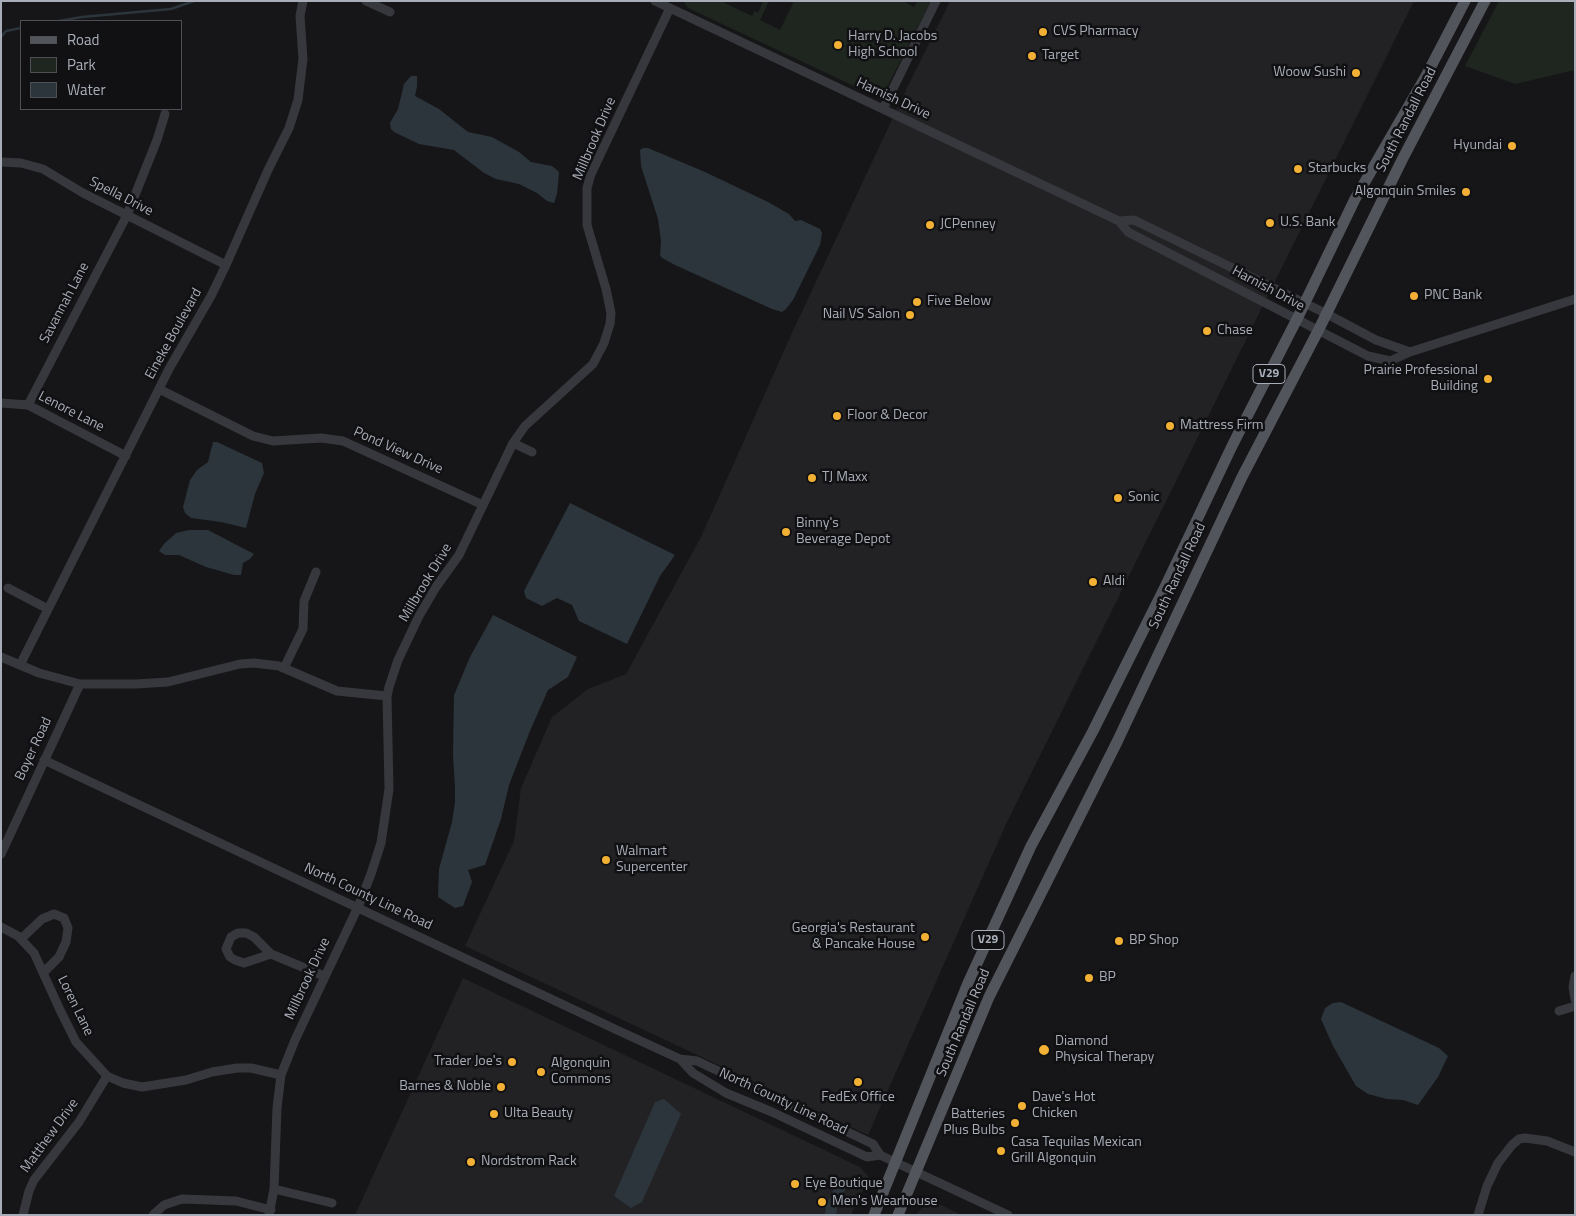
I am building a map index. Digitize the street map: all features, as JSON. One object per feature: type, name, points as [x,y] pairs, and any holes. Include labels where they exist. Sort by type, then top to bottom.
[{"type":"main road","name":"South Randall Road","points":[[874,1215],[968,983],[1031,846],[1093,731],[1233,444],[1305,304],[1355,199],[1426,76],[1466,1]]},
{"type":"main road","name":"South Randall Road","points":[[898,1215],[989,997],[1117,742],[1242,477],[1327,314],[1398,168],[1485,1]]},
{"type":"street","name":"Eineke Boulevard","points":[[20,665],[159,389],[226,265],[294,116],[302,69],[300,16],[303,1]]},
{"type":"street","points":[[366,1],[390,12]]},
{"type":"street","name":"Harnish Drive","points":[[655,1],[1119,221],[1128,232],[1318,331],[1380,360],[1390,361],[1410,352],[1575,299]]},
{"type":"street","points":[[883,109],[936,1]]},
{"type":"street","name":"Millbrook Drive","points":[[270,1212],[274,1189],[277,1108],[281,1075],[324,976],[358,907],[372,874],[381,843],[388,789],[387,696],[398,660],[419,616],[436,587],[459,555],[513,443],[525,426],[593,364],[608,332],[611,313],[608,297],[587,226],[588,188],[597,162],[670,8]]},
{"type":"street","name":"Savannah Lane","points":[[28,405],[62,336],[127,215],[157,140],[165,114]]},
{"type":"street","name":"Spella Drive","points":[[1,162],[27,164],[44,169],[83,193],[226,265]]},
{"type":"street","name":"Harnish Drive","points":[[1119,221],[1134,220],[1327,314],[1376,340],[1410,352]]},
{"type":"street","name":"Pond View Drive","points":[[159,389],[253,436],[273,441],[321,438],[343,441],[483,505]]},
{"type":"street","name":"Lenore Lane","points":[[1,403],[28,405],[126,456]]},
{"type":"street","points":[[513,443],[532,452]]},
{"type":"street","points":[[284,668],[303,629],[304,601],[316,572]]},
{"type":"street","points":[[8,588],[48,609]]},
{"type":"street","points":[[1,657],[40,673],[80,684],[168,682],[247,663],[267,664],[284,668],[337,691],[387,696]]},
{"type":"street","name":"Boyer Road","points":[[1,854],[80,684]]},
{"type":"street","name":"North County Line Road","points":[[44,760],[680,1059],[697,1062],[873,1144],[880,1155],[1008,1215]]},
{"type":"street","points":[[21,939],[42,919],[54,914],[64,918],[68,928],[66,942],[59,957],[44,974]]},
{"type":"street","name":"Loren Lane","points":[[1,926],[21,939],[34,953],[76,1042],[107,1076],[123,1083],[142,1087],[236,1068],[252,1068],[281,1075]]},
{"type":"street","points":[[271,954],[244,963],[230,957],[226,949],[231,937],[246,933],[271,954],[324,976]]},
{"type":"street","points":[[1575,976],[1573,987],[1575,1000]]},
{"type":"street","points":[[1559,1011],[1575,1006]]},
{"type":"street","name":"North County Line Road","points":[[680,1059],[693,1073],[726,1093],[772,1112],[867,1157],[880,1155]]},
{"type":"street","name":"Matthew Drive","points":[[24,1215],[29,1191],[34,1180],[79,1122],[107,1076]]},
{"type":"street","points":[[1478,1215],[1487,1186],[1498,1163],[1519,1139],[1547,1141],[1575,1152]]},
{"type":"street","points":[[274,1189],[332,1203]]},
{"type":"street","points":[[153,1215],[164,1205],[182,1199],[236,1201],[270,1212]]},
{"type":"shaded area","points":[[950,1],[1414,1],[1007,822],[868,1135],[465,946],[514,841],[521,788],[552,717],[588,689],[626,674],[701,537],[791,335],[903,96]]},
{"type":"shaded area","name":"Algonquin Commons","points":[[463,978],[860,1167],[869,1177],[851,1215],[355,1215]]},
{"type":"shaded area","points":[[928,1201],[939,1204],[961,1215],[916,1215]]},
{"type":"green space","name":"Harry D. Jacobs High School","points":[[683,1],[721,1],[752,16],[755,11],[758,13],[763,1],[769,1],[760,20],[780,30],[794,1],[903,1],[914,7],[917,1],[931,1],[886,89],[876,94],[869,93],[688,8]]},
{"type":"green space","points":[[1499,1],[1575,1],[1575,70],[1515,84],[1465,66]]},
{"type":"water","points":[[411,76],[417,76],[415,96],[439,109],[468,132],[492,137],[519,152],[531,162],[552,166],[559,172],[557,194],[554,203],[547,201],[537,193],[519,184],[496,179],[484,173],[454,150],[419,144],[394,132],[391,129],[390,123],[398,109],[404,84]]},
{"type":"water","points":[[648,148],[705,172],[768,202],[789,214],[795,221],[801,220],[820,229],[822,233],[820,245],[793,300],[786,309],[782,312],[772,309],[662,258],[660,255],[661,241],[658,219],[641,166],[640,150]]},
{"type":"water","points":[[213,442],[217,442],[262,463],[264,473],[255,494],[246,528],[191,518],[185,513],[183,507],[190,480],[197,470],[208,462]]},
{"type":"water","points":[[570,503],[675,555],[660,576],[627,644],[579,621],[572,605],[557,598],[542,606],[526,598],[524,591]]},
{"type":"water","points":[[189,530],[208,530],[254,554],[243,563],[241,575],[234,575],[206,567],[179,555],[165,555],[159,551],[176,533]]},
{"type":"water","points":[[493,615],[577,657],[568,677],[548,690],[509,785],[501,819],[485,865],[468,870],[472,882],[463,906],[455,908],[438,897],[439,869],[452,822],[455,802],[453,755],[454,695],[470,657]]},
{"type":"water","points":[[1341,1002],[1439,1048],[1448,1056],[1438,1077],[1418,1105],[1403,1100],[1387,1099],[1368,1094],[1356,1086],[1333,1046],[1321,1019],[1325,1008],[1333,1003]]},
{"type":"water","points":[[664,1099],[681,1114],[642,1202],[631,1208],[614,1196],[655,1102]]},
{"type":"water","points":[[838,1180],[843,1181],[846,1188],[838,1202],[836,1215],[825,1215],[826,1206]]},
{"type":"waterway","points":[[65,20],[171,9],[194,1]]},
{"type":"waterway","points":[[1,37],[6,31],[20,28]]},
{"type":"place","name":"CVS Pharmacy","points":[[1043,32]]},
{"type":"place","name":"Harry D. Jacobs High School","points":[[838,45]]},
{"type":"place","name":"Target","points":[[1032,56]]},
{"type":"place","name":"Woow Sushi","points":[[1356,73]]},
{"type":"place","name":"Hyundai","points":[[1512,146]]},
{"type":"place","name":"Starbucks","points":[[1298,169]]},
{"type":"place","name":"Algonquin Smiles","points":[[1466,192]]},
{"type":"place","name":"U.S. Bank","points":[[1270,223]]},
{"type":"place","name":"JCPenney","points":[[930,225]]},
{"type":"place","name":"PNC Bank","points":[[1414,296]]},
{"type":"place","name":"Five Below","points":[[917,302]]},
{"type":"place","name":"Nail VS Salon","points":[[910,315]]},
{"type":"place","name":"Chase","points":[[1207,331]]},
{"type":"place","name":"Prairie Professional Building","points":[[1488,379]]},
{"type":"place","name":"Floor & Decor","points":[[837,416]]},
{"type":"place","name":"Mattress Firm","points":[[1170,426]]},
{"type":"place","name":"TJ Maxx","points":[[812,478]]},
{"type":"place","name":"Sonic","points":[[1118,498]]},
{"type":"place","name":"Binny's Beverage Depot","points":[[786,532]]},
{"type":"place","name":"Aldi","points":[[1093,582]]},
{"type":"place","name":"Walmart Supercenter","points":[[606,860]]},
{"type":"place","name":"Georgia's Restaurant & Pancake House","points":[[925,937]]},
{"type":"place","name":"BP Shop","points":[[1119,941]]},
{"type":"place","name":"BP","points":[[1089,978]]},
{"type":"place","name":"Diamond Physical Therapy","points":[[1044,1050]]},
{"type":"place","name":"Trader Joe's","points":[[512,1062]]},
{"type":"place","name":"Algonquin Commons","points":[[541,1072]]},
{"type":"place","name":"FedEx Office","points":[[858,1082]]},
{"type":"place","name":"Barnes & Noble","points":[[501,1087]]},
{"type":"place","name":"Dave's Hot Chicken","points":[[1022,1106]]},
{"type":"place","name":"Ulta Beauty","points":[[494,1114]]},
{"type":"place","name":"Batteries Plus Bulbs","points":[[1015,1123]]},
{"type":"place","name":"Casa Tequilas Mexican Grill Algonquin","points":[[1001,1151]]},
{"type":"place","name":"Nordstrom Rack","points":[[471,1162]]},
{"type":"place","name":"Eye Boutique","points":[[795,1184]]},
{"type":"place","name":"Men's Wearhouse","points":[[822,1202]]}]
